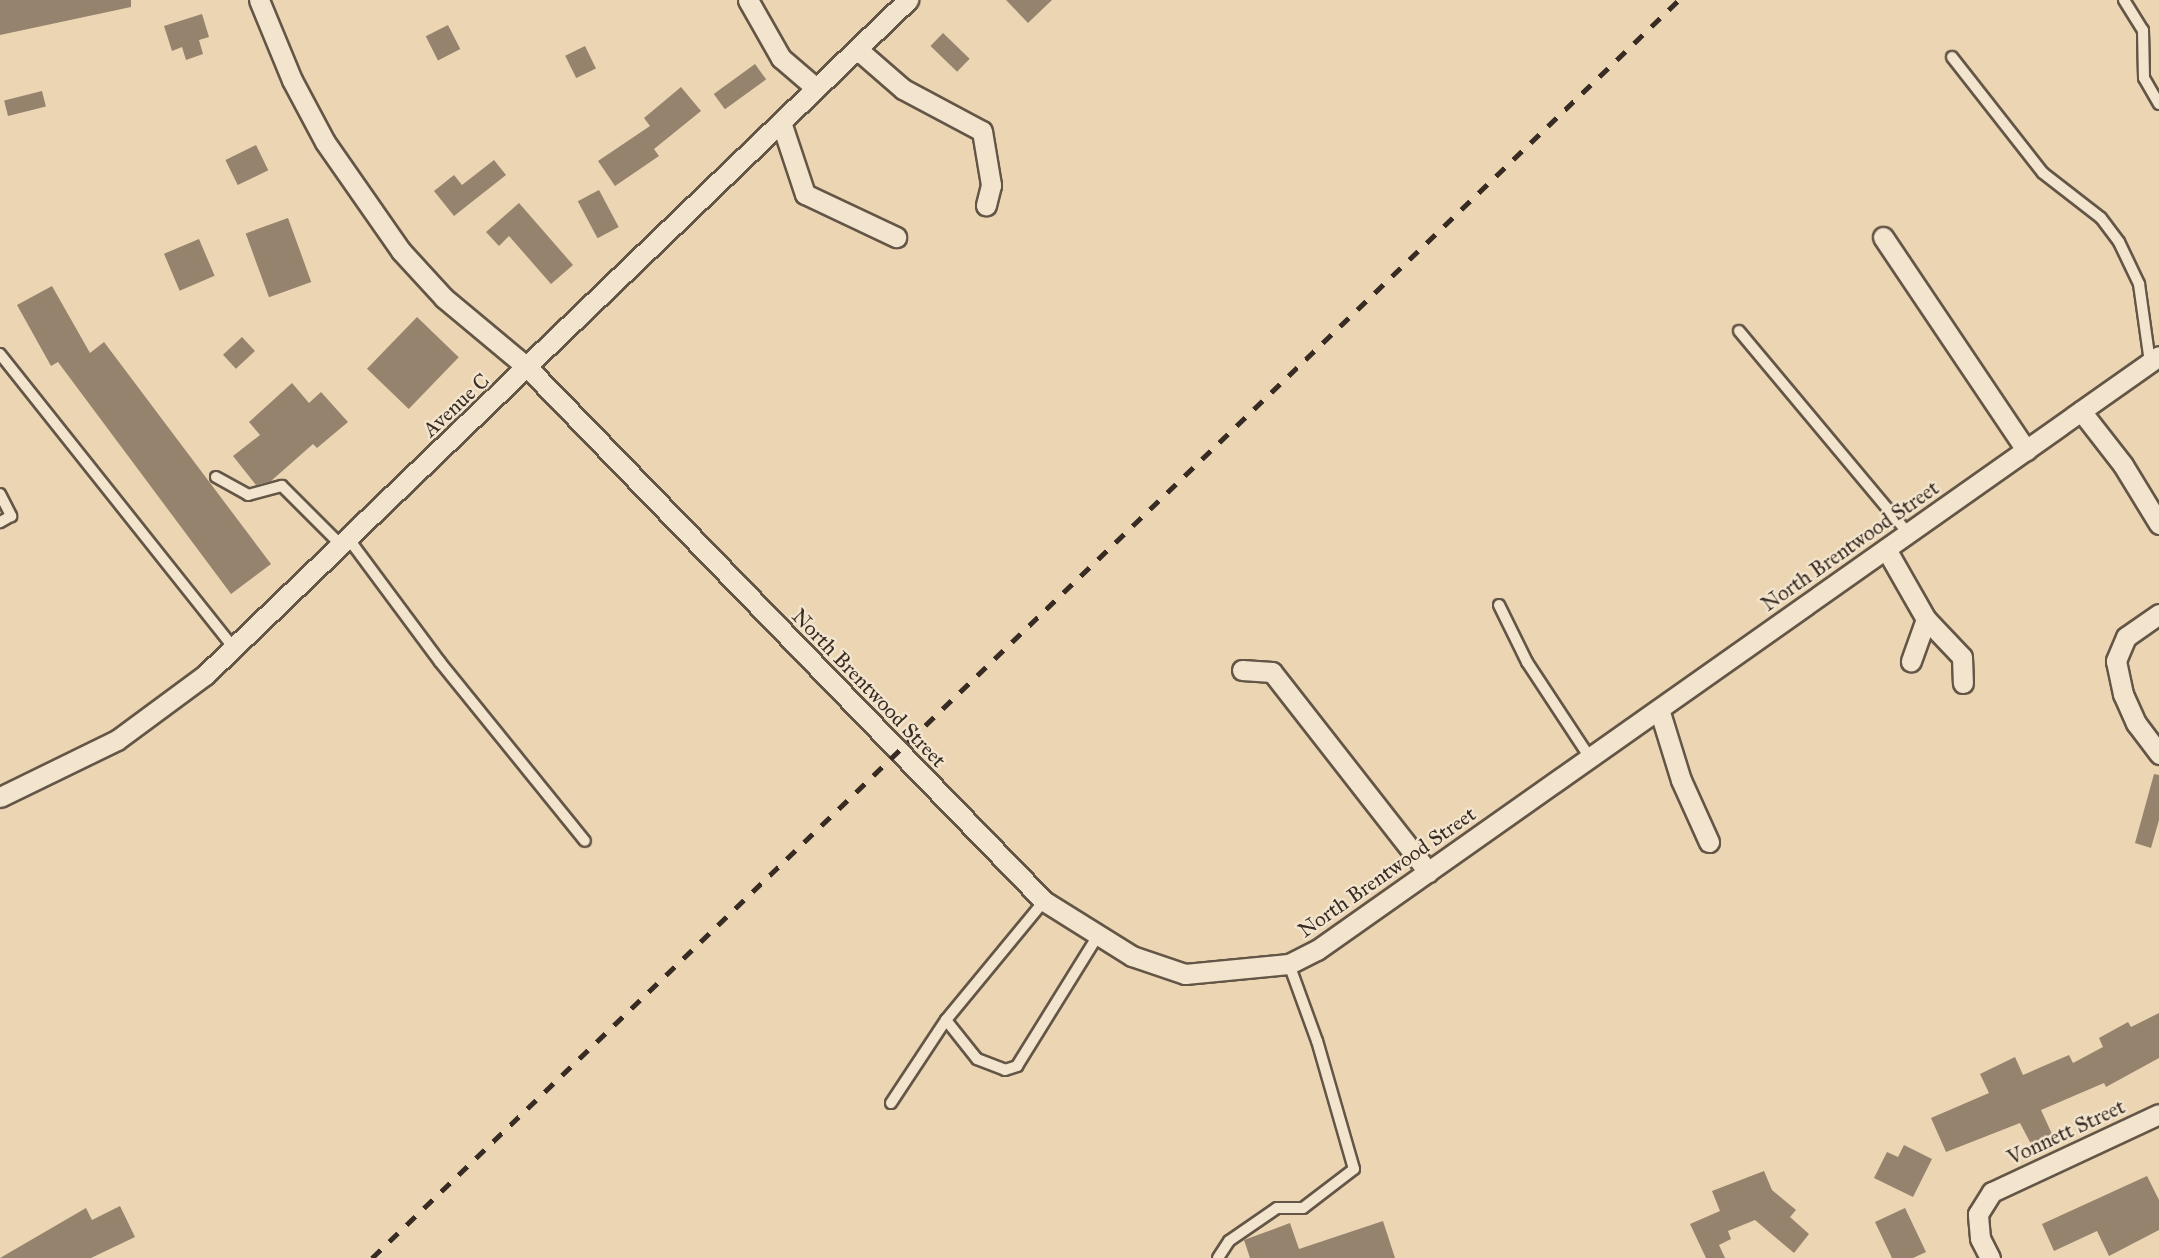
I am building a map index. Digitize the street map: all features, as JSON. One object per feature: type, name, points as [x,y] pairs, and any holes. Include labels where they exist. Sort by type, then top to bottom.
[{"type":"street","name":"North Brentwood Street","points":[[259,0],[292,80],[325,142],[401,251],[444,298],[528,369],[1044,901],[1097,937],[1132,956],[1185,974],[1289,964],[1317,950],[2155,359]]},
{"type":"street","points":[[748,0],[781,58],[816,88]]},
{"type":"street","name":"Avenue C","points":[[0,797],[137,727],[234,648],[528,369],[908,0]]},
{"type":"street","points":[[856,49],[903,89],[982,131],[991,185],[986,205]]},
{"type":"street","points":[[781,122],[805,194],[896,237]]},
{"type":"street","points":[[1883,237],[2026,450]]},
{"type":"street","points":[[2081,411],[2123,466],[2159,524]]},
{"type":"street","points":[[1886,549],[1926,619],[1962,657],[1963,683]]},
{"type":"street","points":[[2159,614],[2126,637],[2116,661],[2123,694],[2159,754]]},
{"type":"street","points":[[1911,661],[1926,619]]},
{"type":"street","points":[[1242,670],[1272,672],[1429,872]]},
{"type":"street","points":[[1659,709],[1681,780],[1709,842]]},
{"type":"street","name":"Vonnett Street","points":[[1990,1258],[1980,1238],[1978,1214],[1992,1192],[2159,1114]]},
{"type":"lane","points":[[2124,0],[2143,30],[2144,78],[2159,104]]},
{"type":"lane","points":[[1952,57],[2043,173],[2101,218],[2119,242],[2139,284],[2155,359]]},
{"type":"lane","points":[[1739,331],[1908,533]]},
{"type":"lane","points":[[0,354],[234,648]]},
{"type":"lane","points":[[216,477],[248,495],[282,486],[345,541],[585,841]]},
{"type":"lane","points":[[0,494],[11,516],[0,522]]},
{"type":"lane","points":[[1499,605],[1527,662],[1590,758]]},
{"type":"lane","points":[[891,1103],[946,1020],[1044,901]]},
{"type":"lane","points":[[946,1020],[977,1059],[1005,1070],[1017,1066],[1097,937]]},
{"type":"lane","points":[[1219,1258],[1229,1241],[1277,1208],[1303,1208],[1354,1169],[1317,1041],[1289,964]]},
{"type":"building","points":[[0,0],[131,0],[131,7],[0,35]]},
{"type":"building","points":[[1006,0],[1052,0],[1028,23]]},
{"type":"building","points":[[202,14],[209,37],[199,40],[203,54],[186,60],[182,47],[172,51],[164,26]]},
{"type":"building","points":[[448,25],[460,49],[438,60],[426,36]]},
{"type":"building","points":[[943,33],[970,59],[957,72],[930,46]]},
{"type":"building","points":[[585,46],[596,68],[576,78],[565,56]]},
{"type":"building","points":[[755,64],[766,79],[725,109],[714,94]]},
{"type":"building","points":[[681,87],[701,111],[654,149],[659,156],[615,186],[598,161],[650,126],[644,118]]},
{"type":"building","points":[[42,91],[46,107],[8,116],[4,100]]},
{"type":"building","points":[[256,145],[268,170],[238,185],[225,160]]},
{"type":"building","points":[[494,160],[506,175],[454,216],[434,191],[454,175],[462,185]]},
{"type":"building","points":[[599,190],[619,227],[598,238],[578,201]]},
{"type":"building","points":[[519,203],[573,265],[551,284],[509,236],[499,246],[486,232]]},
{"type":"building","points":[[288,218],[311,282],[269,297],[246,233]]},
{"type":"building","points":[[199,239],[215,276],[180,291],[164,254]]},
{"type":"building","points":[[52,286],[90,353],[104,342],[271,564],[231,594],[58,362],[51,366],[17,305]]},
{"type":"building","points":[[417,317],[459,357],[409,409],[367,369]]},
{"type":"building","points":[[242,337],[255,351],[236,369],[223,355]]},
{"type":"building","points":[[292,383],[309,403],[321,392],[348,422],[317,448],[313,444],[271,481],[256,485],[233,456],[260,435],[249,422]]},
{"type":"building","points":[[2154,774],[2159,775],[2159,820],[2151,848],[2135,843]]},
{"type":"building","points":[[2159,1013],[2159,1058],[2106,1087],[2104,1083],[2041,1110],[2052,1134],[2031,1144],[2020,1123],[1946,1152],[1931,1118],[1989,1093],[1980,1074],[2015,1057],[2023,1075],[2069,1055],[2073,1063],[2103,1047],[2099,1038],[2128,1022],[2131,1027]]},
{"type":"building","points":[[1904,1145],[1932,1159],[1913,1197],[1874,1178],[1887,1152],[1898,1157]]},
{"type":"building","points":[[1764,1171],[1772,1190],[1796,1210],[1790,1217],[1809,1234],[1794,1253],[1755,1220],[1728,1231],[1731,1239],[1719,1245],[1725,1258],[1706,1258],[1690,1224],[1720,1211],[1712,1191]]},
{"type":"building","points":[[2147,1176],[2159,1200],[2159,1230],[2109,1256],[2097,1231],[2054,1251],[2042,1224]]},
{"type":"building","points":[[120,1206],[135,1237],[91,1258],[0,1258],[86,1208],[92,1220]]},
{"type":"building","points":[[1905,1208],[1926,1252],[1913,1258],[1892,1258],[1875,1222]]},
{"type":"building","points":[[1383,1221],[1395,1258],[1250,1258],[1244,1240],[1290,1223],[1299,1249]]},
{"type":"railway","points":[[372,1258],[1679,0]]}]
